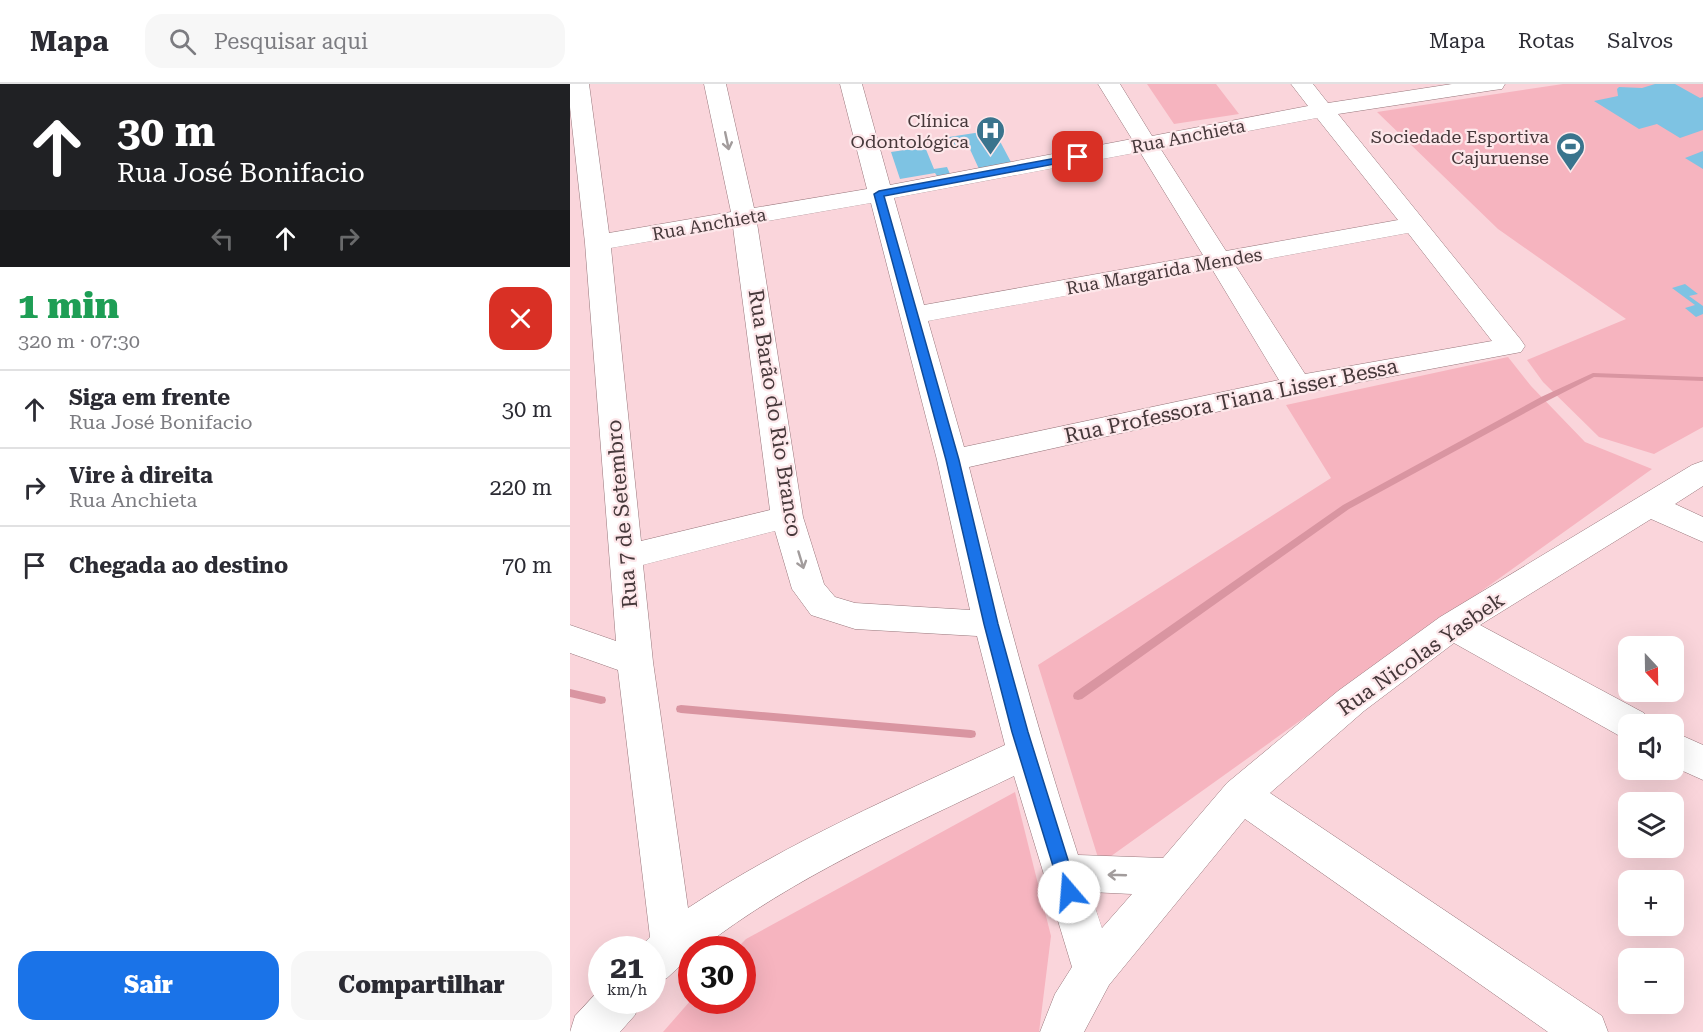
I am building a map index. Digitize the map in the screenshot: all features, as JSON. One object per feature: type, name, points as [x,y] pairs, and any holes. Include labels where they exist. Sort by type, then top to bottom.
[{"type":"street","name":"Rua 7 de Setembro","points":[[578,84],[598,243],[660,936]]},
{"type":"street","name":"Rua Barão do Rio Branco","points":[[715,84],[744,218],[788,517],[809,589],[823,606],[855,616],[991,624]]},
{"type":"street","points":[[850,84],[914,315],[952,460],[991,624],[1026,753],[1094,970]]},
{"type":"street","points":[[1109,84],[1297,385]]},
{"type":"street","points":[[1302,84],[1414,225]]},
{"type":"street","name":"Rua Anchieta","points":[[598,243],[879,194],[1323,110],[1494,84]]},
{"type":"street","name":"Rua Margarida Mendes","points":[[914,315],[1219,262],[1414,225]]},
{"type":"street","name":"Rua Professora Tiana Lisser Bessa","points":[[952,460],[1297,385],[1511,346],[1414,225]]},
{"type":"street","name":"Rua Nicolas Yasbek","points":[[1062,1032],[1071,1009],[1094,970],[1241,795],[1351,701],[1452,626],[1703,472]]},
{"type":"street","points":[[1650,505],[1703,530]]},
{"type":"street","points":[[625,557],[788,517]]},
{"type":"street","points":[[1452,626],[1618,717]]},
{"type":"street","points":[[570,639],[635,662]]},
{"type":"street","points":[[666,950],[750,890],[824,849],[1026,753]]},
{"type":"street","points":[[1684,754],[1703,764]]},
{"type":"street","points":[[1241,795],[1586,1032]]},
{"type":"street","points":[[1063,873],[1172,877]]},
{"type":"street","points":[[591,1032],[607,1014]]},
{"type":"shaded area","points":[[1147,84],[1216,84],[1239,114],[1174,124]]},
{"type":"shaded area","name":"Sociedade Esportiva Cajuruense","points":[[1563,84],[1703,84],[1703,427],[1654,454],[1599,437],[1543,382],[1527,360],[1626,319],[1498,229],[1377,112]]},
{"type":"shaded area","points":[[1508,357],[1531,386],[1585,442],[1652,469],[1100,864],[1038,665],[1331,478],[1286,405]]},
{"type":"shaded area","points":[[1015,792],[1051,936],[1039,1032],[663,1032],[679,1014],[756,1014],[756,936],[751,936]]},
{"type":"building","points":[[1655,84],[1675,84],[1700,98],[1703,97],[1703,130],[1680,138],[1657,124],[1639,129],[1594,101],[1618,96],[1619,87],[1642,88]]},
{"type":"building","name":"Clínica Odontológica","points":[[994,130],[1012,164],[979,169],[968,145],[954,147],[949,137]]},
{"type":"building","name":"Clínica Odontológica","points":[[925,147],[934,169],[947,167],[950,174],[937,176],[935,173],[900,179],[891,152]]},
{"type":"building","points":[[1703,151],[1703,169],[1685,158]]},
{"type":"building","points":[[1685,284],[1698,294],[1689,296],[1703,306],[1703,314],[1696,317],[1685,308],[1695,305],[1672,288]]},
{"type":"waterway","points":[[1078,696],[1346,507],[1544,399],[1593,375],[1703,379]]},
{"type":"waterway","points":[[570,693],[601,700]]},
{"type":"waterway","points":[[681,709],[971,734]]},
{"type":"place","name":"Clínica Odontológica","points":[[990,156]]},
{"type":"place","name":"Sociedade Esportiva Cajuruense","points":[[1570,172]]},
{"type":"route","points":[[1069,892],[1020,732],[914,315],[879,194],[1078,157]]}]
